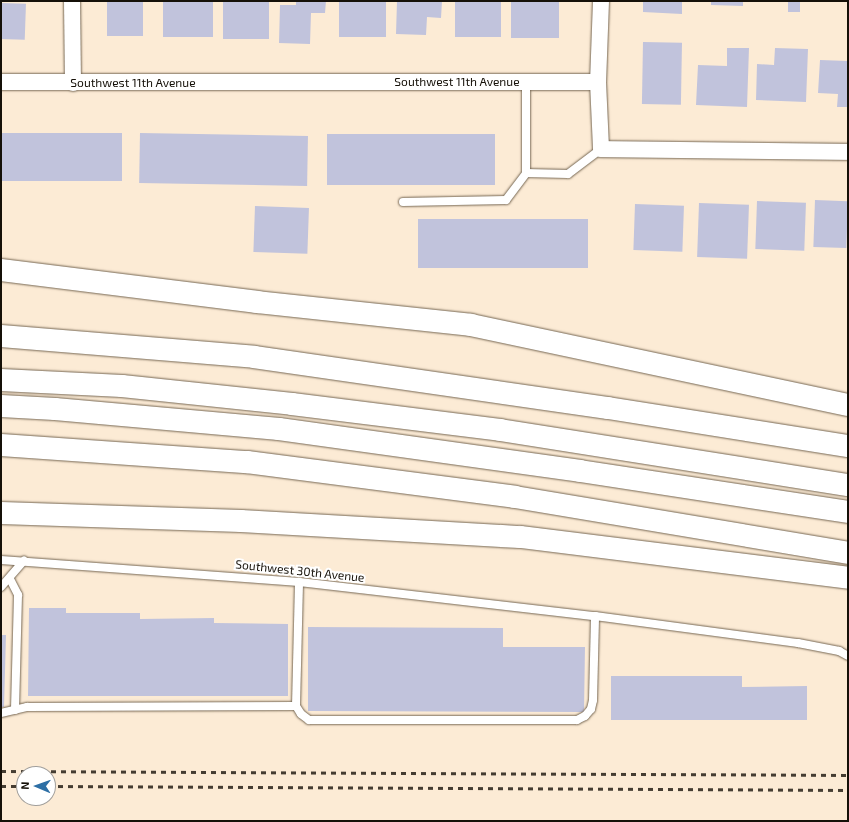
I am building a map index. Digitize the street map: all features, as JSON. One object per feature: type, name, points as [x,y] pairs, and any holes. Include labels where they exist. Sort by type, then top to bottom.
[{"type":"highway","points":[[1,270],[257,302],[471,324],[848,405]]},
{"type":"highway","points":[[1,336],[254,357],[600,407],[848,446]]},
{"type":"highway","points":[[1,380],[122,386],[500,430],[848,485]]},
{"type":"highway","points":[[1,406],[55,409],[279,429],[580,471],[848,512]]},
{"type":"highway","points":[[1,445],[247,462],[515,497],[848,552]]},
{"type":"highway","points":[[1,513],[241,521],[521,537],[848,578]]},
{"type":"street","points":[[72,1],[73,83]]},
{"type":"street","points":[[601,1],[598,82],[601,149],[848,152]]},
{"type":"street","name":"Southwest 11th Avenue","points":[[1,82],[598,82]]},
{"type":"lane","points":[[403,202],[506,200],[526,173],[526,82]]},
{"type":"lane","points":[[526,173],[568,174],[601,149]]},
{"type":"lane","name":"Southwest 30th Avenue","points":[[1,560],[299,582],[595,616],[817,645],[839,651],[848,656]]},
{"type":"lane","points":[[1,587],[10,579],[24,561]]},
{"type":"lane","points":[[10,579],[18,595],[15,710]]},
{"type":"lane","points":[[299,582],[296,706],[309,720],[577,720],[585,716],[591,709],[593,700],[595,616]]},
{"type":"lane","points":[[1,713],[27,707],[296,706]]},
{"type":"building","points":[[107,1],[143,1],[143,36],[107,36]]},
{"type":"building","points":[[163,1],[213,1],[213,37],[163,37]]},
{"type":"building","points":[[223,1],[269,1],[269,39],[223,39]]},
{"type":"building","points":[[296,1],[326,1],[325,13],[311,13],[310,44],[279,43],[280,5],[296,5]]},
{"type":"building","points":[[339,1],[386,1],[386,37],[339,37]]},
{"type":"building","points":[[397,1],[442,1],[441,18],[427,17],[426,35],[396,34]]},
{"type":"building","points":[[455,1],[501,1],[501,37],[455,37]]},
{"type":"building","points":[[511,1],[559,1],[559,38],[511,38]]},
{"type":"building","points":[[643,1],[682,1],[682,14],[643,12]]},
{"type":"building","points":[[711,1],[743,1],[743,6],[711,5]]},
{"type":"building","points":[[788,1],[800,1],[800,12],[788,12]]},
{"type":"building","points":[[1,3],[26,4],[25,40],[1,39]]},
{"type":"building","points":[[643,42],[682,43],[681,105],[642,104]]},
{"type":"building","points":[[727,48],[749,48],[747,107],[696,105],[698,65],[727,66]]},
{"type":"building","points":[[775,48],[808,49],[806,102],[756,100],[757,64],[774,65]]},
{"type":"building","points":[[820,60],[848,61],[848,107],[837,107],[838,94],[818,93]]},
{"type":"building","points":[[1,133],[122,133],[122,181],[1,181]]},
{"type":"building","points":[[140,133],[308,136],[307,186],[139,183]]},
{"type":"building","points":[[327,134],[495,134],[495,185],[327,185]]},
{"type":"building","points":[[815,200],[848,201],[846,248],[813,247]]},
{"type":"building","points":[[757,201],[806,203],[804,251],[755,249]]},
{"type":"building","points":[[699,203],[749,205],[747,259],[697,257]]},
{"type":"building","points":[[635,204],[684,206],[682,252],[633,250]]},
{"type":"building","points":[[255,206],[309,208],[307,254],[253,252]]},
{"type":"building","points":[[418,219],[588,219],[588,268],[418,268]]},
{"type":"building","points":[[29,608],[66,608],[66,613],[140,613],[140,619],[214,618],[214,623],[288,624],[288,696],[28,696]]},
{"type":"building","points":[[308,627],[503,628],[503,647],[585,647],[584,712],[308,711]]},
{"type":"building","points":[[1,635],[6,635],[4,707],[1,707]]},
{"type":"building","points":[[611,676],[742,676],[742,687],[807,686],[807,720],[611,720]]},
{"type":"railway","points":[[1,771],[848,775]]},
{"type":"railway","points":[[1,786],[16,786]]},
{"type":"railway","points":[[56,786],[848,790]]}]
